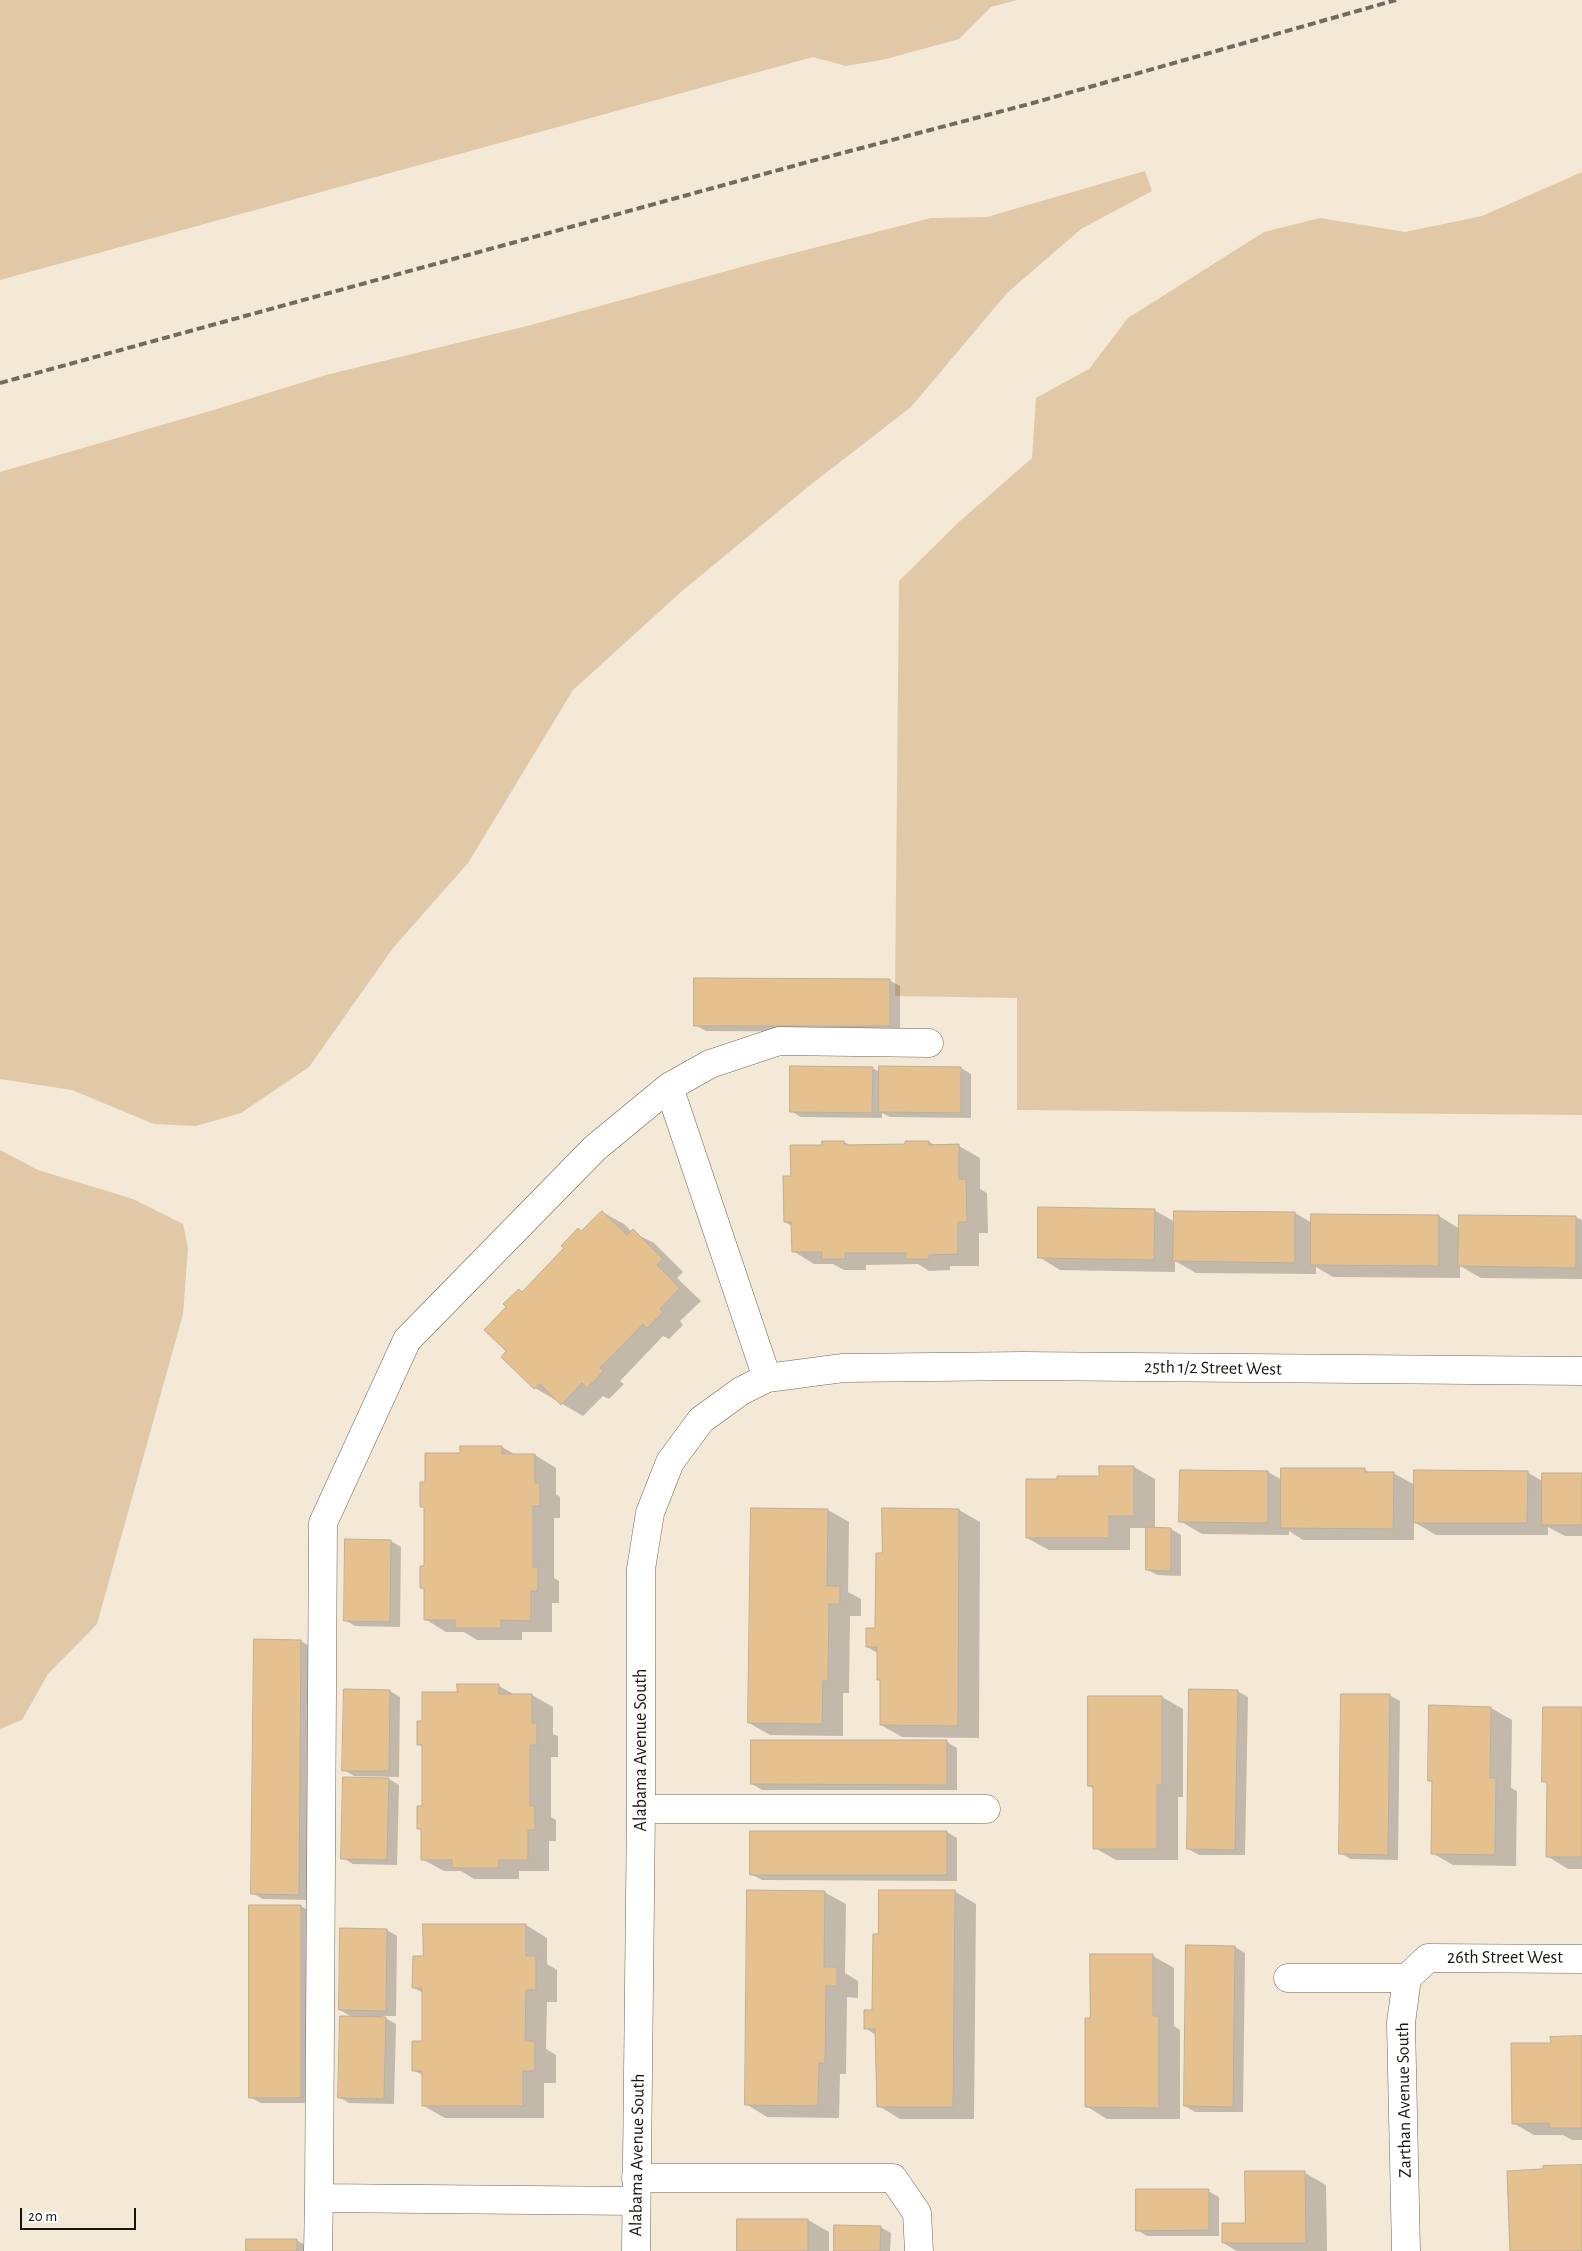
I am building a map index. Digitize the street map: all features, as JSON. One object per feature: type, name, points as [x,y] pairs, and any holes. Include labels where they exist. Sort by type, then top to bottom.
[{"type":"street","points":[[318,2251],[323,1523],[407,1340],[595,1148],[669,1087],[710,1064],[779,1041],[929,1043]]},
{"type":"street","points":[[669,1087],[767,1378]]},
{"type":"street","name":"25th 1/2 Street West","points":[[843,1368],[1023,1366],[1582,1371]]},
{"type":"street","name":"Alabama Avenue South","points":[[636,2251],[641,1809],[641,1569],[650,1513],[670,1462],[701,1420],[741,1391],[767,1378],[843,1368]]},
{"type":"street","points":[[641,1809],[986,1809]]},
{"type":"street","name":"26th Street West","points":[[1407,1978],[1428,1958],[1582,1959]]},
{"type":"street","points":[[1288,1978],[1407,1978]]},
{"type":"street","name":"Zarthan Avenue South","points":[[1406,2251],[1401,2023],[1407,1978]]},
{"type":"street","points":[[319,2198],[636,2190],[894,2178],[916,2214],[919,2251]]},
{"type":"shaded area","points":[[0,0],[1017,0],[991,7],[959,39],[886,59],[846,66],[813,57],[0,280]]},
{"type":"shaded area","points":[[1145,171],[1152,191],[1081,229],[1007,293],[911,407],[809,486],[681,592],[573,690],[468,863],[393,948],[309,1067],[241,1113],[196,1126],[154,1124],[72,1090],[0,1079],[0,472],[217,409],[326,375],[531,325],[763,261],[931,218],[987,217]]},
{"type":"shaded area","points":[[1582,172],[1582,1115],[1017,1110],[1017,998],[895,996],[899,581],[959,522],[1032,458],[1036,398],[1089,369],[1128,318],[1264,232],[1320,218],[1405,232],[1482,216]]},
{"type":"shaded area","points":[[0,1150],[38,1170],[133,1199],[183,1224],[188,1248],[183,1314],[97,1624],[48,1674],[22,1720],[0,1729]]},
{"type":"building","points":[[694,978],[890,979],[890,1026],[694,1026]]},
{"type":"building","points":[[790,1066],[873,1067],[872,1113],[790,1112]]},
{"type":"building","points":[[879,1066],[961,1067],[961,1113],[879,1112]]},
{"type":"building","points":[[822,1141],[844,1141],[845,1145],[905,1144],[905,1141],[929,1141],[929,1145],[959,1144],[959,1179],[966,1179],[967,1222],[958,1222],[958,1254],[929,1255],[929,1259],[906,1259],[906,1253],[845,1253],[846,1259],[822,1259],[822,1252],[792,1252],[791,1222],[784,1222],[783,1176],[791,1176],[790,1145],[822,1145]]},
{"type":"building","points":[[1038,1207],[1155,1209],[1154,1260],[1038,1258]]},
{"type":"building","points":[[602,1211],[627,1235],[633,1229],[663,1259],[657,1265],[680,1288],[660,1309],[663,1312],[647,1328],[643,1324],[600,1368],[604,1371],[587,1388],[582,1383],[561,1405],[540,1384],[534,1389],[501,1357],[506,1351],[484,1330],[506,1307],[503,1304],[519,1289],[522,1292],[564,1248],[561,1246],[578,1228],[581,1231]]},
{"type":"building","points":[[1174,1211],[1295,1212],[1295,1263],[1173,1261]]},
{"type":"building","points":[[1311,1214],[1439,1215],[1439,1266],[1311,1265]]},
{"type":"building","points":[[1459,1215],[1576,1216],[1576,1268],[1458,1266]]},
{"type":"building","points":[[460,1446],[502,1446],[502,1454],[535,1454],[535,1483],[540,1483],[540,1506],[533,1506],[533,1567],[538,1567],[538,1591],[531,1591],[531,1621],[501,1620],[501,1628],[455,1628],[455,1620],[424,1620],[424,1588],[420,1588],[420,1566],[424,1566],[424,1507],[420,1507],[420,1482],[425,1482],[425,1453],[460,1453]]},
{"type":"building","points":[[1099,1466],[1134,1466],[1134,1516],[1109,1516],[1109,1538],[1026,1538],[1026,1479],[1057,1479],[1057,1476],[1099,1476]]},
{"type":"building","points":[[1281,1468],[1365,1468],[1365,1472],[1394,1472],[1393,1529],[1281,1528]]},
{"type":"building","points":[[1180,1470],[1268,1471],[1268,1523],[1179,1522]]},
{"type":"building","points":[[1414,1470],[1528,1471],[1527,1523],[1414,1523]]},
{"type":"building","points":[[1542,1473],[1582,1473],[1582,1525],[1542,1525]]},
{"type":"building","points":[[751,1508],[828,1509],[827,1586],[840,1586],[840,1604],[829,1604],[828,1681],[823,1681],[822,1724],[748,1723]]},
{"type":"building","points":[[882,1508],[959,1509],[958,1726],[880,1725],[880,1680],[877,1680],[877,1647],[866,1647],[866,1628],[875,1628],[876,1553],[882,1553]]},
{"type":"building","points":[[1146,1527],[1171,1528],[1171,1571],[1146,1570]]},
{"type":"building","points":[[345,1539],[391,1540],[390,1622],[344,1621]]},
{"type":"building","points":[[254,1639],[301,1640],[299,1895],[251,1894]]},
{"type":"building","points":[[457,1684],[499,1684],[499,1694],[532,1694],[532,1723],[537,1723],[537,1745],[530,1745],[530,1806],[535,1806],[535,1830],[528,1830],[528,1860],[499,1860],[499,1868],[452,1868],[452,1860],[421,1860],[421,1829],[417,1829],[417,1806],[422,1806],[422,1745],[417,1745],[417,1721],[422,1721],[422,1692],[457,1692]]},
{"type":"building","points":[[344,1689],[390,1690],[389,1771],[342,1771]]},
{"type":"building","points":[[1189,1689],[1238,1690],[1235,1850],[1187,1849]]},
{"type":"building","points":[[1341,1694],[1390,1694],[1388,1855],[1339,1854]]},
{"type":"building","points":[[1088,1696],[1162,1696],[1162,1785],[1157,1785],[1157,1849],[1093,1849],[1093,1786],[1088,1786]]},
{"type":"building","points":[[1429,1705],[1491,1707],[1490,1778],[1496,1778],[1495,1855],[1431,1854],[1432,1781],[1428,1781]]},
{"type":"building","points":[[1543,1707],[1582,1707],[1582,1857],[1546,1857],[1547,1782],[1542,1782]]},
{"type":"building","points":[[751,1740],[947,1740],[947,1785],[751,1784]]},
{"type":"building","points":[[343,1777],[389,1778],[387,1860],[341,1859]]},
{"type":"building","points":[[750,1831],[947,1831],[947,1875],[750,1875]]},
{"type":"building","points":[[747,1890],[825,1891],[824,1967],[837,1967],[837,1986],[826,1986],[825,2063],[819,2063],[818,2106],[745,2105]]},
{"type":"building","points":[[879,1890],[955,1890],[953,2107],[877,2107],[875,2029],[864,2029],[864,2010],[872,2010],[873,1934],[878,1934]]},
{"type":"building","points":[[249,1905],[301,1905],[301,2098],[249,2098]]},
{"type":"building","points":[[423,1924],[526,1924],[526,1956],[536,1956],[536,1990],[526,1990],[525,2041],[535,2041],[535,2071],[523,2071],[523,2106],[422,2106],[422,2071],[412,2071],[412,2041],[422,2041],[422,1988],[412,1988],[413,1956],[423,1956]]},
{"type":"building","points":[[340,1928],[387,1929],[386,2011],[339,2010]]},
{"type":"building","points":[[1186,1945],[1235,1946],[1233,2107],[1184,2106]]},
{"type":"building","points":[[1090,1954],[1153,1954],[1153,2016],[1159,2016],[1159,2108],[1085,2107],[1085,2018],[1090,2018]]},
{"type":"building","points":[[340,2016],[386,2017],[384,2099],[338,2098]]},
{"type":"building","points":[[1582,2036],[1582,2128],[1550,2128],[1549,2123],[1512,2124],[1511,2043],[1551,2043],[1550,2037]]},
{"type":"building","points":[[1582,2165],[1582,2251],[1510,2251],[1507,2171],[1543,2169],[1543,2166]]},
{"type":"building","points":[[1245,2171],[1305,2171],[1306,2243],[1222,2243],[1222,2223],[1245,2223]]},
{"type":"building","points":[[1136,2189],[1209,2189],[1209,2230],[1136,2231]]},
{"type":"building","points":[[737,2219],[808,2219],[808,2251],[737,2251]]},
{"type":"building","points":[[834,2225],[881,2226],[880,2251],[834,2251]]},
{"type":"building","points":[[246,2239],[297,2239],[297,2251],[246,2251]]},
{"type":"railway","points":[[0,383],[808,162],[1033,103],[1396,0]]}]
